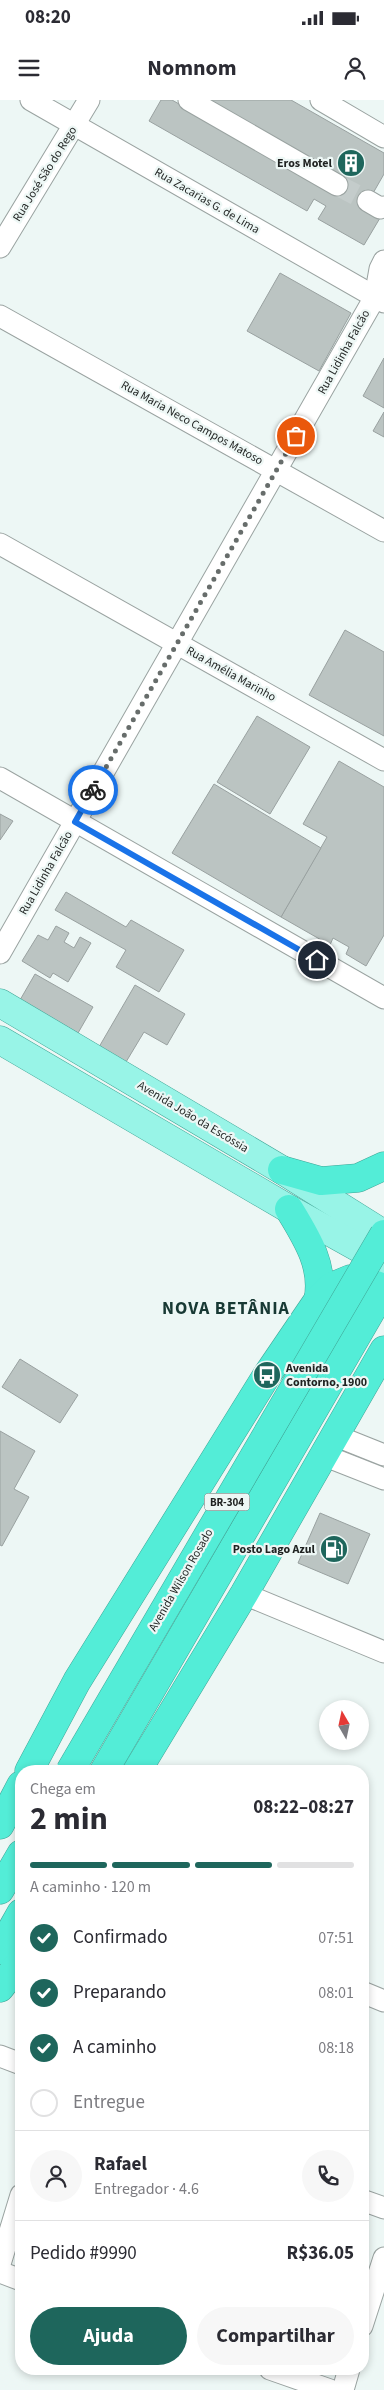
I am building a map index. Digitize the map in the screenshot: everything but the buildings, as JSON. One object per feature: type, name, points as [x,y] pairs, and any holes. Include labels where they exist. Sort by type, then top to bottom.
[{"type":"highway","points":[[282,1170],[321,1181],[358,1178],[384,1166]]},
{"type":"highway","points":[[289,1209],[315,1255],[320,1273],[318,1300]]},
{"type":"highway","name":"Avenida Wilson Rosado","points":[[74,1765],[384,1234]]},
{"type":"highway","points":[[32,1765],[77,1681],[267,1375],[318,1300],[331,1287],[350,1279],[362,1280],[384,1288]]},
{"type":"highway","name":"BR-304","points":[[107,1765],[384,1288]]},
{"type":"highway","points":[[141,1765],[244,1594],[384,1350]]},
{"type":"highway","points":[[0,1825],[15,1796]]},
{"type":"highway","points":[[0,1890],[15,1864]]},
{"type":"highway","points":[[0,1950],[15,1924]]},
{"type":"highway","points":[[0,1988],[15,1969]]},
{"type":"main road","name":"Avenida João da Escóssia","points":[[0,1003],[282,1170],[384,1234]]},
{"type":"main road","points":[[0,1039],[34,1048],[95,1082],[104,1079],[107,1066]]},
{"type":"main road","points":[[0,1039],[289,1209],[384,1262]]},
{"type":"street","name":"Rua Zacarias G. de Lima","points":[[31,100],[381,296]]},
{"type":"street","name":"Rua José São do Rego","points":[[0,247],[89,100]]},
{"type":"street","points":[[189,100],[337,185]]},
{"type":"street","points":[[321,100],[384,137]]},
{"type":"street","name":"Rua Lidinha Falcão","points":[[0,953],[277,471],[381,296],[380,269],[384,261]]},
{"type":"street","name":"Rua Maria Neco Campos Matoso","points":[[0,316],[384,531]]},
{"type":"street","name":"Rua Amélia Marinho","points":[[0,544],[384,760]]},
{"type":"street","points":[[0,778],[384,998]]},
{"type":"street","points":[[329,1445],[384,1455]]},
{"type":"street","points":[[329,1445],[384,1479]]},
{"type":"street","points":[[244,1594],[384,1652]]},
{"type":"street","points":[[369,1995],[384,2001]]},
{"type":"street","points":[[0,2056],[15,2062]]},
{"type":"street","points":[[369,2203],[384,2208]]},
{"type":"street","points":[[0,2264],[15,2215]]},
{"type":"street","points":[[369,2304],[384,2258]]},
{"type":"street","points":[[0,2272],[15,2278]]},
{"type":"street","points":[[287,2375],[330,2390]]},
{"type":"street","points":[[343,2390],[347,2375]]},
{"type":"tunnel","points":[[337,185],[368,201]]},
{"type":"way so far","points":[[93,790],[296,436]]},
{"type":"place","name":"Eros Motel","points":[[351,163]]},
{"type":"place","name":"Avenida Contorno, 1900","points":[[267,1375]]},
{"type":"place","name":"Posto Lago Azul","points":[[334,1549]]},
{"type":"district","name":"NOVA BETÂNIA","points":[[226,1308]]},
{"type":"route","points":[[93,790],[75,822],[317,960]]}]
